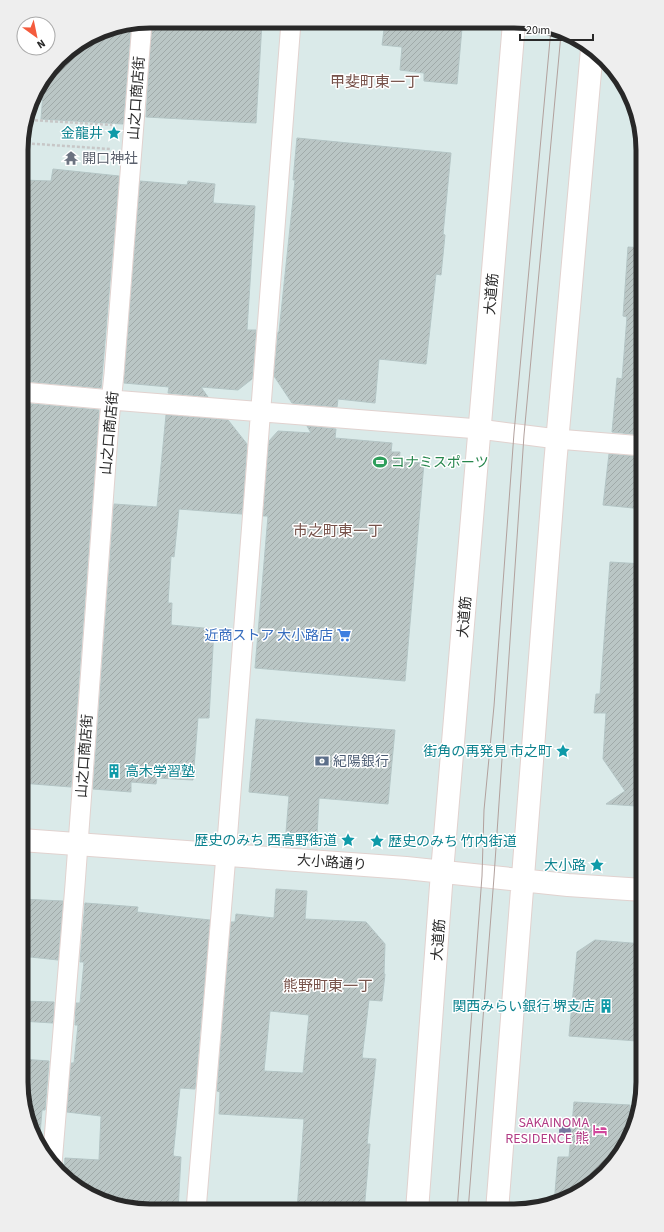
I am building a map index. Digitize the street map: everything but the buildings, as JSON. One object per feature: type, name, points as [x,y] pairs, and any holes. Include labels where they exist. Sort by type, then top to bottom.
[{"type":"street","name":"山之口商店街","points":[[53,1156],[78,844],[109,422],[142,28]]},
{"type":"street","points":[[197,1204],[226,855],[291,28]]},
{"type":"street","name":"大道筋","points":[[418,1204],[442,872],[514,28]]},
{"type":"street","points":[[498,1204],[557,439],[591,55]]},
{"type":"street","points":[[28,393],[479,429],[557,439],[636,445]]},
{"type":"street","name":"大小路通り","points":[[28,840],[323,861],[636,889]]},
{"type":"path","points":[[32,120],[134,126]]},
{"type":"path","points":[[28,144],[132,151]]},
{"type":"tram line","points":[[458,1204],[482,876],[484,810],[494,706],[514,433],[551,33]]},
{"type":"tram line","points":[[469,1204],[494,877],[524,435],[561,38]]},
{"type":"place","name":"金龍井","points":[[114,133]]},
{"type":"place","name":"開口神社","points":[[71,158]]},
{"type":"place","name":"コナミスポーツ","points":[[380,462]]},
{"type":"place","name":"近商ストア 大小路店","points":[[344,635]]},
{"type":"place","name":"街角の再発見 市之町","points":[[563,751]]},
{"type":"place","name":"紀陽銀行","points":[[322,761]]},
{"type":"place","name":"高木学習塾","points":[[114,771]]},
{"type":"place","name":"歴史のみち 西高野街道","points":[[348,840]]},
{"type":"place","name":"歴史のみち 竹内街道","points":[[377,841]]},
{"type":"place","name":"大小路","points":[[597,865]]},
{"type":"place","name":"関西みらい銀行 堺支店","points":[[606,1006]]},
{"type":"place","name":"SAKAINOMA RESIDENCE 熊","points":[[600,1130]]},
{"type":"district","name":"甲斐町東一丁","points":[[375,82]]},
{"type":"district","name":"市之町東一丁","points":[[338,531]]},
{"type":"district","name":"熊野町東一丁","points":[[328,986]]}]
